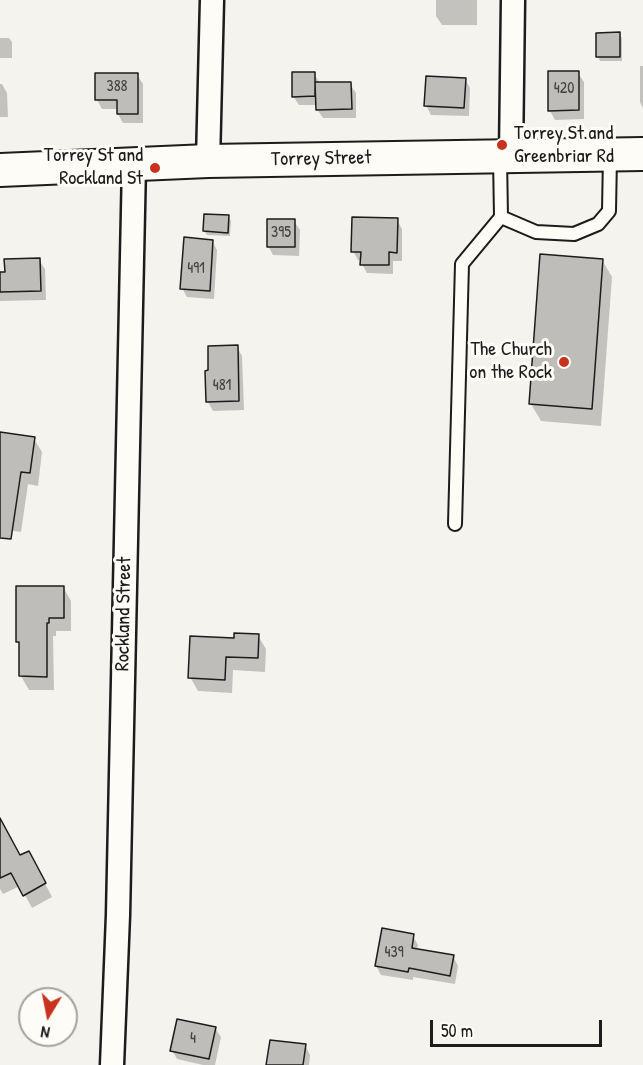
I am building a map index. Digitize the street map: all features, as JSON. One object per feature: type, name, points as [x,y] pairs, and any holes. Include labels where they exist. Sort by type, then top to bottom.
[{"type":"main road","name":"Torrey Street","points":[[0,170],[208,161],[643,154]]},
{"type":"street","points":[[208,161],[212,0]]},
{"type":"street","points":[[506,156],[513,0]]},
{"type":"street","name":"Rockland Street","points":[[112,1065],[134,164]]},
{"type":"lane","points":[[501,217],[536,232],[574,234],[598,224],[609,210],[610,155]]},
{"type":"lane","points":[[455,524],[462,264],[501,217],[506,156]]},
{"type":"building","points":[[620,32],[620,57],[596,57],[596,33]]},
{"type":"building","points":[[548,71],[579,71],[579,110],[548,111]]},
{"type":"building","points":[[292,72],[315,72],[315,96],[292,97]]},
{"type":"building","points":[[95,73],[138,73],[138,114],[117,114],[117,100],[95,100]]},
{"type":"building","points":[[426,76],[466,78],[464,108],[424,106]]},
{"type":"building","points":[[315,82],[351,82],[352,109],[316,110]]},
{"type":"building","points":[[204,214],[229,215],[228,233],[203,231]]},
{"type":"building","points":[[352,217],[398,218],[397,253],[389,252],[389,265],[360,265],[361,252],[351,252]]},
{"type":"building","points":[[267,219],[295,219],[295,247],[267,247]]},
{"type":"building","points":[[184,237],[213,240],[210,291],[180,289]]},
{"type":"building","name":"The Church on the Rock","points":[[540,254],[603,259],[592,409],[529,404]]},
{"type":"building","points":[[40,258],[41,291],[0,292],[0,272],[5,272],[4,259]]},
{"type":"building","points":[[238,345],[239,401],[206,402],[205,371],[208,370],[208,346]]},
{"type":"building","points":[[0,432],[35,437],[30,473],[21,472],[11,539],[0,538]]},
{"type":"building","points":[[16,586],[64,586],[64,618],[49,618],[49,623],[47,623],[47,677],[19,676],[19,642],[16,642]]},
{"type":"building","points":[[234,633],[259,634],[258,658],[226,657],[225,680],[188,678],[190,636],[234,638]]},
{"type":"building","points":[[0,818],[20,855],[29,851],[46,883],[23,896],[11,873],[0,878]]},
{"type":"building","points":[[382,928],[414,934],[412,948],[454,955],[450,976],[409,968],[408,972],[375,966]]},
{"type":"building","points":[[177,1019],[216,1027],[209,1059],[170,1051]]},
{"type":"building","points":[[270,1040],[306,1044],[303,1065],[266,1065]]},
{"type":"place","name":"Torrey St and Greenbriar Rd","points":[[502,145]]},
{"type":"place","name":"Torrey St and Rockland St","points":[[155,168]]},
{"type":"place","name":"The Church on the Rock","points":[[564,362]]}]
